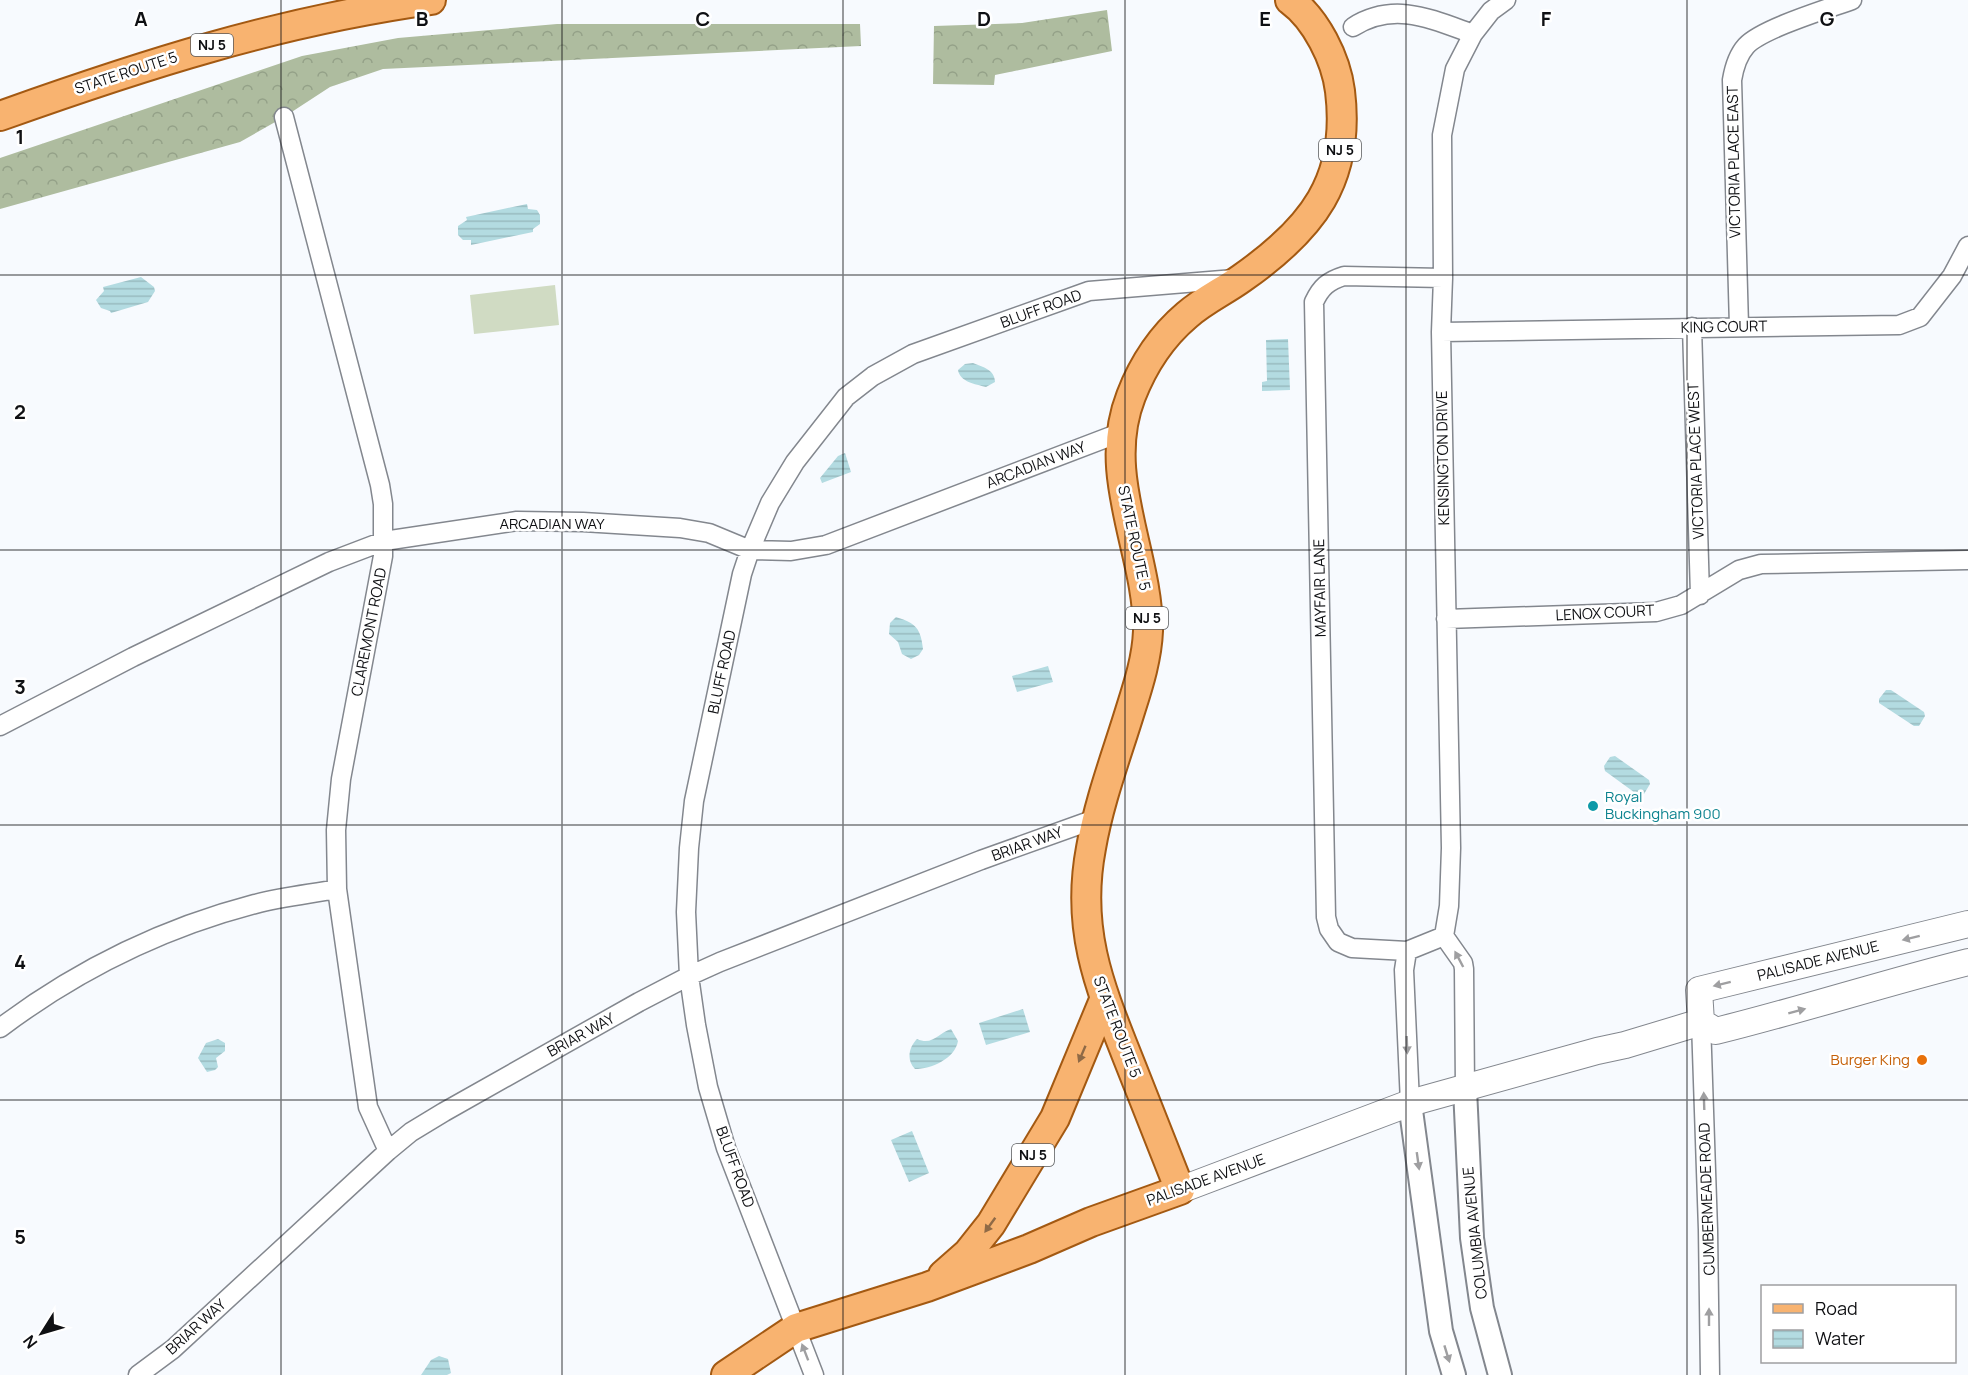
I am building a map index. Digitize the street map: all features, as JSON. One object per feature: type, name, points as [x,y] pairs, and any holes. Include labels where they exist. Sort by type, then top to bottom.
[{"type":"main road","name":"STATE ROUTE 5","points":[[0,116],[87,85],[211,46],[370,8],[431,0]]},
{"type":"main road","name":"STATE ROUTE 5","points":[[1180,1190],[1104,1000],[1092,960],[1087,922],[1086,885],[1091,848],[1142,672],[1148,633],[1146,597],[1122,485],[1120,448],[1129,400],[1142,369],[1160,342],[1185,316],[1242,279],[1296,235],[1316,210],[1330,183],[1339,156],[1343,119],[1340,85],[1330,55],[1315,28],[1290,0]]},
{"type":"main road","name":"PALISADE AVENUE","points":[[1701,1022],[1699,990],[1968,924]]},
{"type":"main road","name":"PALISADE AVENUE","points":[[726,1375],[796,1328],[927,1287],[1029,1249],[1091,1222],[1410,1103],[1701,1022],[1716,1031],[1801,1010],[1893,981],[1968,962]]},
{"type":"main road","name":"NJ 5","points":[[927,1287],[968,1253],[991,1224],[1054,1118],[1104,1000]]},
{"type":"street","name":"KENSINGTON DRIVE","points":[[1444,936],[1449,906],[1451,848],[1441,332],[1442,135],[1455,69],[1473,34],[1491,11],[1506,0]]},
{"type":"street","name":"VICTORIA PLACE EAST","points":[[1739,326],[1732,80],[1735,63],[1745,47],[1758,35],[1852,0]]},
{"type":"street","points":[[1353,27],[1372,16],[1398,13],[1423,16],[1473,34]]},
{"type":"street","name":"CLAREMONT ROAD","points":[[284,117],[380,485],[383,504],[383,556],[341,779],[336,830],[337,890],[368,1107],[388,1151]]},
{"type":"street","name":"KING COURT","points":[[1441,332],[1899,325],[1920,317],[1952,276],[1968,246]]},
{"type":"street","name":"MAYFAIR LANE","points":[[1407,951],[1352,948],[1338,942],[1329,929],[1326,917],[1314,302],[1320,289],[1330,280],[1344,276],[1443,278]]},
{"type":"street","name":"BLUFF ROAD","points":[[814,1375],[726,1148],[708,1087],[689,976],[686,912],[694,801],[742,574],[750,550],[770,503],[795,462],[846,397],[873,376],[913,354],[1089,291],[1242,279]]},
{"type":"street","name":"VICTORIA PLACE WEST","points":[[1692,327],[1700,595]]},
{"type":"street","name":"ARCADIAN WAY","points":[[0,726],[144,652],[319,567],[384,541],[517,521],[583,522],[640,525],[709,533],[750,550],[791,551],[826,545],[1122,432]]},
{"type":"street","name":"LENOX COURT","points":[[1446,619],[1656,612],[1682,605],[1738,570],[1761,564],[1968,560]]},
{"type":"street","name":"BRIAR WAY","points":[[138,1375],[173,1349],[388,1151],[411,1132],[444,1112],[639,1002],[720,962],[981,860],[1098,818]]},
{"type":"street","points":[[0,1028],[74,978],[129,949],[197,921],[256,904],[337,890]]},
{"type":"street","points":[[1454,1375],[1441,1331],[1410,1103],[1404,970],[1407,951],[1444,936],[1463,963],[1464,969],[1465,1089]]},
{"type":"street","name":"CUMBERMEADE ROAD","points":[[1701,1022],[1710,1375]]},
{"type":"street","name":"COLUMBIA AVENUE","points":[[1465,1089],[1472,1238],[1482,1308],[1500,1375]]},
{"type":"green space","points":[[1107,10],[1112,51],[995,75],[994,85],[933,84],[934,26],[1022,23]]},
{"type":"green space","points":[[557,24],[860,24],[861,46],[383,69],[330,87],[240,142],[0,209],[0,158],[302,56],[398,38]]},
{"type":"green space","points":[[555,285],[559,325],[474,334],[470,295]]},
{"type":"water","points":[[527,204],[528,209],[537,210],[540,215],[540,224],[533,229],[533,232],[471,245],[471,240],[463,240],[458,235],[458,226],[467,220],[466,217]]},
{"type":"water","points":[[141,277],[154,287],[155,291],[148,302],[111,313],[101,308],[96,300],[104,291],[103,287]]},
{"type":"water","points":[[1288,339],[1290,390],[1262,391],[1262,382],[1267,381],[1266,340]]},
{"type":"water","points":[[973,363],[991,372],[995,382],[986,387],[969,382],[959,374],[958,370],[965,364]]},
{"type":"water","points":[[845,453],[851,472],[822,483],[820,478],[838,456]]},
{"type":"water","points":[[896,617],[913,624],[921,636],[923,649],[919,655],[911,659],[902,654],[898,642],[889,634],[890,623]]},
{"type":"water","points":[[1048,666],[1053,682],[1017,692],[1012,676]]},
{"type":"water","points":[[1886,690],[1891,690],[1924,712],[1925,716],[1919,726],[1914,726],[1879,703],[1879,699]]},
{"type":"water","points":[[1615,756],[1649,780],[1650,784],[1644,794],[1638,795],[1605,771],[1604,766],[1610,757]]},
{"type":"water","points":[[1023,1009],[1030,1032],[986,1045],[979,1023]]},
{"type":"water","points":[[951,1029],[958,1041],[952,1053],[935,1065],[915,1069],[910,1062],[910,1054],[917,1039],[931,1040]]},
{"type":"water","points":[[218,1039],[225,1043],[225,1051],[216,1058],[218,1067],[207,1072],[198,1058],[206,1043]]},
{"type":"water","points":[[912,1131],[929,1173],[909,1182],[891,1140]]},
{"type":"water","points":[[439,1356],[448,1359],[451,1373],[421,1375],[431,1360]]},
{"type":"place","name":"Royal Buckingham 900","points":[[1593,806]]},
{"type":"place","name":"Burger King","points":[[1922,1060]]}]
